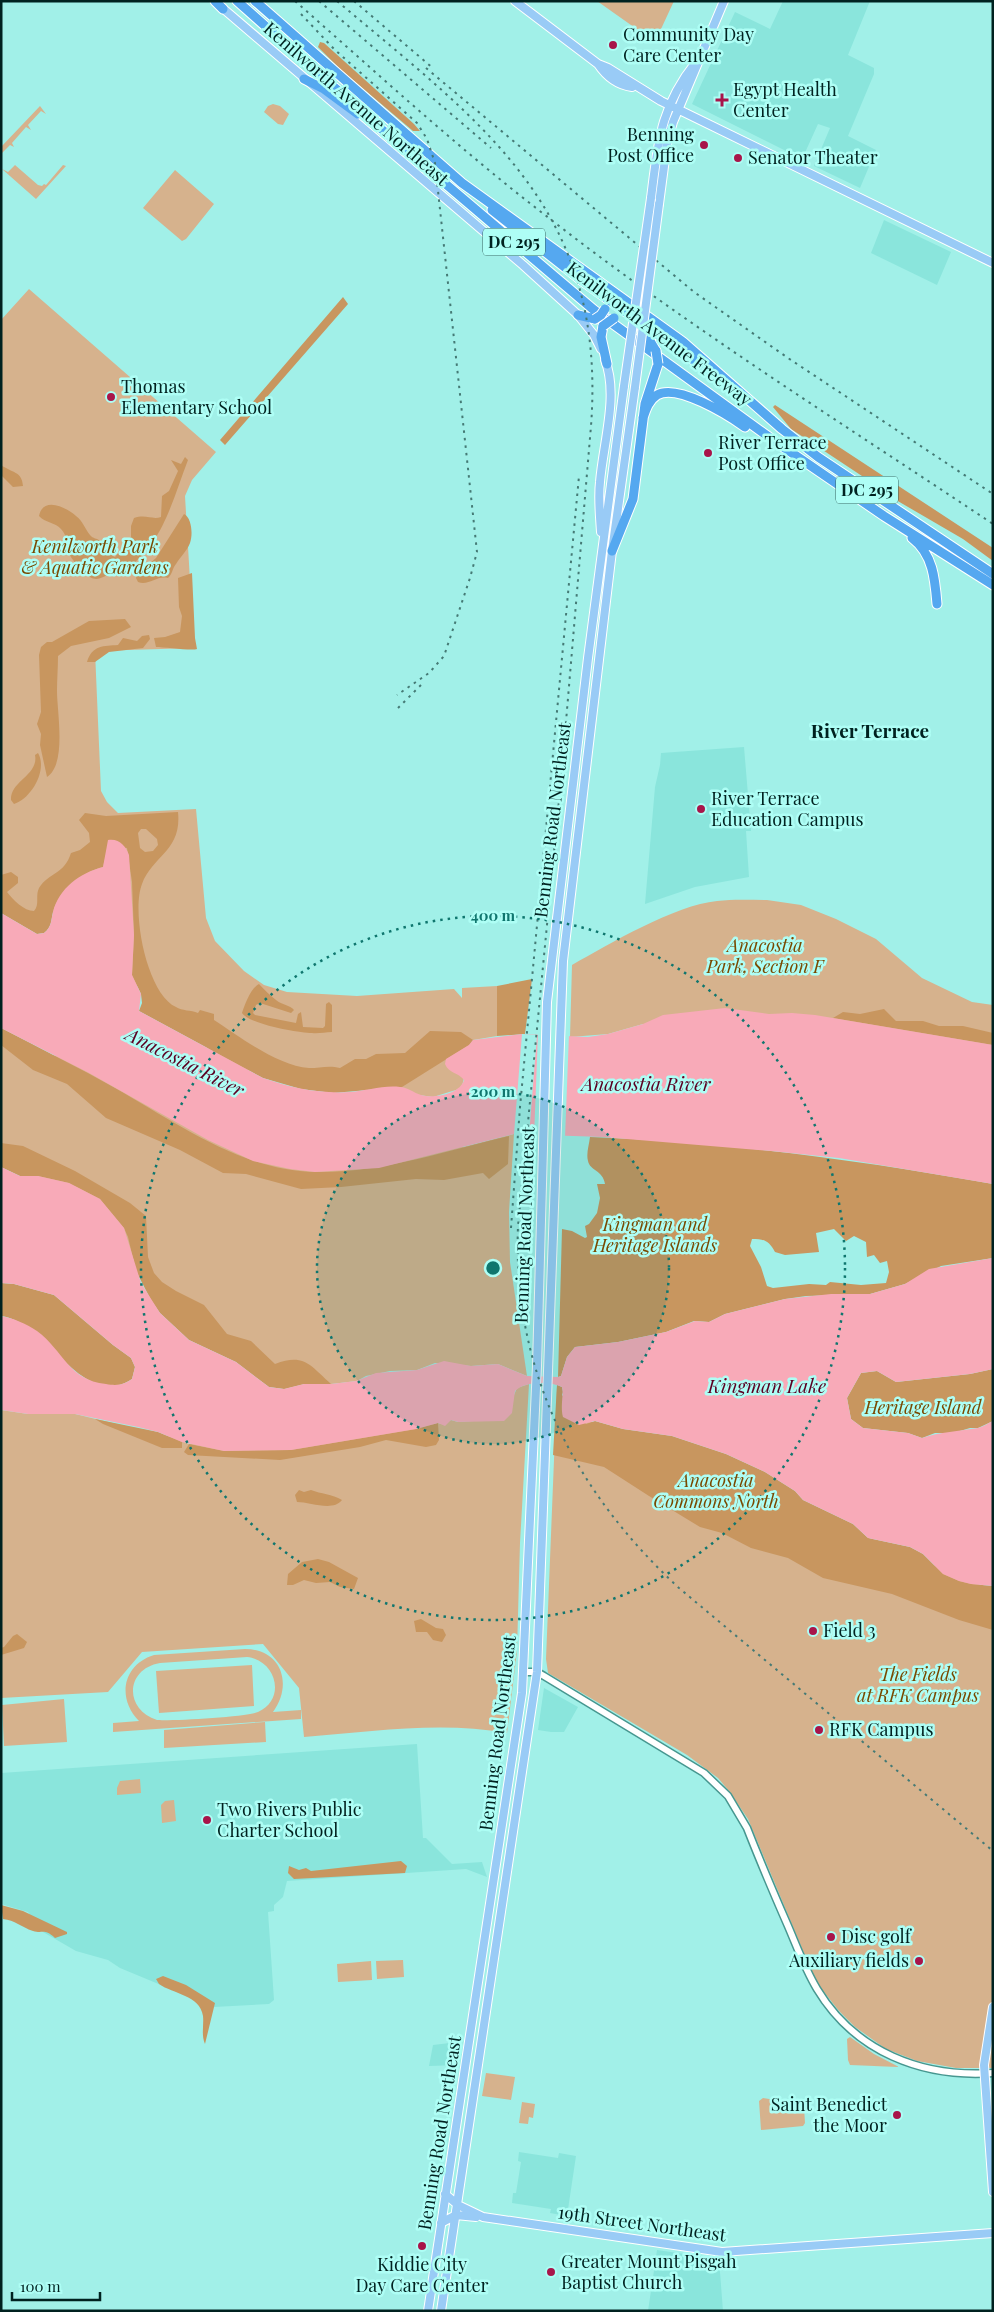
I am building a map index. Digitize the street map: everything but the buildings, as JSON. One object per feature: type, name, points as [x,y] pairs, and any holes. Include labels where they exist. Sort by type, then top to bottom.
[{"type":"highway","points":[[215,1],[223,9]]},
{"type":"highway","name":"Kenilworth Avenue Freeway","points":[[237,1],[395,141],[594,310],[807,463],[884,516],[993,586]]},
{"type":"highway","name":"Kenilworth Avenue Freeway","points":[[255,1],[462,184],[677,337],[818,457],[993,574]]},
{"type":"highway","points":[[304,79],[324,89],[395,141]]},
{"type":"highway","points":[[462,184],[504,221],[603,296],[748,399]]},
{"type":"highway","points":[[578,315],[595,319],[601,315],[604,309],[603,296]]},
{"type":"highway","points":[[607,364],[601,337],[603,326],[614,318],[624,316],[636,320],[656,351],[658,364],[646,398],[632,499],[612,550]]},
{"type":"highway","points":[[643,418],[647,406],[655,396],[675,392],[729,416],[807,463]]},
{"type":"highway","points":[[884,516],[918,542],[928,557],[935,579],[938,604]]},
{"type":"main road","points":[[516,1],[598,64],[605,74],[615,81],[625,86],[636,87],[668,105],[993,263]]},
{"type":"main road","name":"Benning Road Northeast","points":[[440,2311],[458,2205],[537,1672],[563,961],[612,550],[668,136],[697,61],[724,1]]},
{"type":"main road","name":"Kenilworth Avenue Northeast","points":[[223,9],[523,265],[578,315],[594,334],[607,364],[610,379],[610,396],[600,482],[601,556]]},
{"type":"main road","name":"Benning Road Northeast","points":[[428,2311],[494,1885],[524,1672],[537,1366],[547,1002],[601,556],[659,134],[668,105],[697,61]]},
{"type":"main road","points":[[993,2007],[987,2038],[993,2192]]},
{"type":"main road","name":"19th Street Northeast","points":[[445,2194],[458,2205],[483,2217],[722,2252],[993,2233]]},
{"type":"main road","points":[[441,2223],[456,2215],[483,2217]]},
{"type":"street","points":[[524,1672],[537,1672],[674,1753],[704,1772],[719,1786],[743,1819],[808,1973],[828,2006],[850,2030],[873,2047],[904,2063],[928,2070],[962,2074],[989,2073]]},
{"type":"shaded area","points":[[783,1],[870,1],[848,55],[874,68],[874,74],[848,136],[876,150],[860,188],[814,166],[830,128],[818,124],[803,157],[792,154],[692,104],[735,12],[770,29]]},
{"type":"shaded area","points":[[884,220],[951,252],[937,285],[871,253]]},
{"type":"shaded area","name":"River Terrace Education Campus","points":[[744,747],[751,831],[746,831],[749,877],[695,887],[645,904],[655,787],[661,753]]},
{"type":"shaded area","points":[[544,1688],[578,1707],[564,1732],[538,1730]]},
{"type":"shaded area","points":[[417,1744],[423,1838],[426,1838],[452,1864],[482,1862],[487,1877],[466,1869],[287,1881],[283,1897],[274,1905],[274,1911],[268,1912],[274,2000],[269,2004],[214,2007],[120,1968],[108,1960],[76,1951],[43,1932],[28,1912],[1,1904],[1,1773]]},
{"type":"shaded area","points":[[458,2042],[461,2044],[458,2065],[429,2066],[433,2045]]},
{"type":"shaded area","points":[[519,2152],[558,2158],[559,2153],[576,2156],[567,2216],[550,2213],[551,2209],[512,2203],[513,2193],[516,2193],[521,2162],[518,2161]]},
{"type":"shaded area","points":[[657,2250],[719,2259],[723,2311],[648,2311]]},
{"type":"green space","points":[[597,1],[674,1],[655,42]]},
{"type":"green space","points":[[320,42],[324,43],[420,131],[413,131],[340,69],[318,47]]},
{"type":"green space","points":[[273,104],[280,106],[289,114],[283,125],[278,124],[264,112],[268,106]]},
{"type":"green space","points":[[40,106],[46,114],[41,111],[28,125],[31,130],[26,127],[12,143],[14,147],[10,145],[1,154],[1,147]]},
{"type":"green space","points":[[15,165],[38,185],[42,186],[46,185],[63,165],[66,166],[36,199],[2,169],[8,172]]},
{"type":"green space","points":[[175,170],[214,204],[186,239],[182,241],[143,208]]},
{"type":"green space","name":"Kenilworth Park & Aquatic Gardens","points":[[29,289],[216,452],[192,480],[185,496],[194,648],[95,651],[101,791],[107,802],[118,813],[196,809],[206,918],[215,941],[244,971],[264,985],[287,992],[357,996],[454,989],[462,998],[462,988],[497,986],[497,1036],[473,1040],[462,1086],[459,1089],[433,1097],[246,1070],[211,1051],[53,912],[1,913],[1,320]]},
{"type":"green space","points":[[343,297],[348,304],[225,445],[220,440]]},
{"type":"green space","points":[[775,405],[993,548],[993,561],[963,539],[872,486],[865,478],[791,429],[773,407]]},
{"type":"green space","points":[[185,457],[188,460],[172,505],[158,534],[139,559],[124,570],[98,579],[90,577],[80,569],[72,558],[68,551],[66,537],[61,529],[39,516],[45,506],[55,505],[67,509],[78,518],[91,536],[100,541],[108,552],[115,557],[131,537],[131,526],[134,518],[161,517],[162,496],[169,491],[178,471],[171,460],[181,464]]},
{"type":"green space","points":[[1,465],[16,473],[21,478],[23,486],[13,487],[1,475]]},
{"type":"green space","points":[[184,514],[189,519],[192,531],[191,540],[170,576],[146,583],[138,582],[137,574],[156,558]]},
{"type":"green space","points":[[192,573],[197,649],[156,647],[154,638],[180,632],[182,616],[179,607],[178,578]]},
{"type":"green space","points":[[125,619],[131,627],[109,638],[71,646],[58,656],[59,750],[53,770],[47,777],[40,745],[41,734],[37,724],[41,712],[39,655],[41,647],[47,642],[52,642],[89,621]]},
{"type":"green space","points":[[149,635],[150,639],[143,648],[109,652],[95,662],[87,662],[95,649],[118,645],[123,638],[137,641],[142,636]]},
{"type":"green space","points":[[38,753],[41,767],[36,783],[26,796],[14,804],[11,800],[12,793],[33,768],[35,755]]},
{"type":"green space","points":[[178,812],[176,836],[166,852],[147,874],[139,897],[140,932],[150,970],[157,986],[166,999],[176,1007],[198,1013],[200,1010],[214,1014],[214,1020],[260,1050],[285,1062],[309,1068],[340,1068],[355,1059],[366,1059],[376,1054],[405,1053],[430,1031],[461,1032],[473,1040],[469,1045],[402,1087],[333,1093],[301,1089],[263,1078],[139,1011],[142,1003],[141,994],[132,975],[134,935],[132,882],[127,848],[108,846],[103,867],[87,873],[66,889],[56,904],[50,926],[44,933],[37,934],[1,913],[1,875],[11,872],[18,877],[18,883],[7,892],[23,907],[34,911],[37,906],[38,891],[43,883],[64,866],[71,853],[80,850],[90,842],[89,833],[79,820],[85,813],[106,816]],"holes":[[[141,829],[146,829],[157,839],[158,845],[153,851],[145,852],[140,848],[138,833]]]},
{"type":"green space","name":"Anacostia Park, Section F","points":[[767,900],[801,905],[836,919],[876,939],[922,978],[972,1002],[993,1005],[993,1111],[643,1024],[608,1034],[570,1037],[572,965],[662,917],[700,904],[717,901]]},
{"type":"green space","points":[[532,979],[525,1034],[497,1036],[497,986]]},
{"type":"green space","points":[[259,984],[276,1000],[294,1010],[291,1013],[260,1003],[256,1005],[253,1013],[255,1015],[296,1023],[298,1014],[301,1012],[303,1027],[323,1028],[325,1026],[326,1004],[329,1002],[332,1005],[332,1032],[305,1033],[286,1030],[246,1017],[242,1013],[245,1005],[251,993]]},
{"type":"green space","points":[[884,1009],[896,1021],[923,1021],[939,1026],[963,1026],[993,1033],[993,1045],[833,1018],[843,1012],[860,1014]]},
{"type":"green space","points":[[1,1028],[52,1055],[463,1147],[514,1134],[509,1212],[510,1262],[527,1376],[498,1364],[471,1366],[435,1363],[417,1370],[390,1371],[366,1376],[357,1381],[331,1384],[304,1384],[284,1389],[38,1176],[1,1167]]},
{"type":"green space","points":[[1,1028],[101,1080],[211,1143],[262,1163],[289,1170],[316,1172],[365,1169],[413,1160],[509,1136],[508,1164],[489,1179],[483,1173],[444,1180],[416,1179],[301,1189],[246,1174],[223,1173],[180,1150],[106,1118],[67,1084],[33,1070],[1,1045]]},
{"type":"green space","name":"Kingman and Heritage Islands","points":[[590,1137],[641,1139],[792,1153],[893,1167],[993,1184],[993,1258],[941,1266],[905,1284],[870,1294],[806,1296],[785,1299],[725,1314],[709,1322],[694,1321],[666,1332],[618,1342],[575,1347],[567,1357],[561,1376],[558,1377],[562,1229],[572,1231],[585,1238],[587,1237],[585,1226],[589,1224],[597,1213],[600,1198],[597,1184],[605,1184],[602,1176],[591,1167],[588,1161],[587,1152]],"holes":[[[834,1229],[846,1241],[854,1236],[866,1242],[867,1257],[874,1255],[880,1263],[887,1261],[889,1272],[886,1283],[861,1285],[830,1282],[826,1285],[809,1284],[773,1288],[767,1286],[761,1267],[750,1246],[752,1239],[756,1239],[766,1241],[775,1252],[785,1255],[819,1252],[816,1233]]]},
{"type":"green space","points":[[1,1143],[23,1146],[75,1171],[130,1203],[146,1216],[148,1257],[154,1273],[162,1282],[204,1305],[227,1334],[251,1341],[275,1364],[300,1360],[312,1366],[331,1384],[304,1384],[284,1389],[269,1387],[236,1362],[189,1340],[160,1313],[151,1300],[136,1271],[124,1228],[100,1199],[69,1183],[38,1176],[20,1176],[1,1167]]},
{"type":"green space","points":[[1,1283],[14,1284],[54,1295],[131,1358],[135,1367],[132,1379],[114,1386],[97,1384],[81,1375],[18,1321],[1,1316]]},
{"type":"green space","name":"Heritage Island","points":[[993,1369],[993,1421],[978,1428],[970,1428],[953,1433],[935,1433],[922,1438],[908,1433],[863,1428],[851,1419],[847,1398],[861,1373],[877,1371],[896,1382],[970,1374]]},
{"type":"green space","points":[[529,1384],[520,1543],[517,1651],[507,1733],[456,1728],[431,1728],[380,1730],[304,1737],[299,1688],[263,1644],[142,1652],[108,1692],[1,1698],[1,1410],[28,1414],[75,1414],[175,1438],[189,1444],[442,1424],[451,1420],[458,1422],[485,1420],[514,1395],[517,1388]]},
{"type":"green space","name":"RFK Campus","points":[[557,1385],[561,1409],[983,1586],[993,1586],[993,2068],[956,2068],[917,2061],[886,2049],[855,2027],[839,2011],[816,1982],[748,1819],[718,1778],[687,1755],[548,1673],[546,1659]]},
{"type":"green space","name":"Anacostia Commons North","points":[[557,1385],[562,1387],[562,1395],[586,1424],[595,1421],[623,1429],[672,1436],[726,1454],[765,1472],[795,1491],[803,1500],[853,1524],[868,1538],[910,1547],[923,1554],[943,1574],[959,1581],[993,1586],[993,1630],[959,1620],[892,1594],[823,1578],[788,1558],[751,1548],[722,1533],[700,1527],[604,1467],[553,1455]]},
{"type":"green space","points":[[95,1419],[158,1432],[182,1442],[182,1448],[162,1448]]},
{"type":"green space","points":[[438,1423],[439,1440],[436,1445],[426,1447],[386,1440],[360,1447],[280,1460],[188,1455],[184,1452],[189,1444],[224,1451],[291,1450],[416,1429]]},
{"type":"green space","points":[[299,1490],[304,1492],[311,1490],[342,1500],[338,1504],[327,1506],[297,1502],[295,1495]]},
{"type":"green space","points":[[318,1559],[329,1562],[358,1578],[354,1589],[340,1587],[330,1582],[316,1583],[304,1580],[293,1585],[287,1585],[288,1574],[302,1562]]},
{"type":"green space","points":[[421,1619],[436,1628],[443,1629],[446,1635],[442,1642],[433,1640],[427,1632],[416,1632],[414,1621]]},
{"type":"green space","points":[[17,1634],[27,1642],[24,1648],[1,1655],[1,1648]]},
{"type":"green space","points":[[245,1649],[268,1655],[280,1670],[283,1680],[279,1702],[273,1712],[301,1710],[301,1719],[113,1732],[113,1723],[139,1721],[128,1703],[126,1684],[129,1674],[135,1666],[154,1655]],"holes":[[[247,1657],[257,1660],[271,1672],[275,1690],[273,1698],[267,1706],[258,1712],[225,1717],[157,1720],[146,1715],[134,1699],[135,1681],[140,1673],[148,1667],[160,1663]]]},
{"type":"green space","points":[[252,1665],[254,1706],[159,1713],[156,1671]]},
{"type":"green space","points":[[64,1699],[67,1742],[4,1746],[2,1705]]},
{"type":"green space","points":[[265,1722],[266,1742],[164,1748],[164,1730]]},
{"type":"green space","points":[[140,1779],[141,1793],[117,1795],[120,1781]]},
{"type":"green space","points":[[174,1800],[176,1821],[162,1823],[161,1805],[165,1801]]},
{"type":"green space","points":[[401,1861],[407,1866],[405,1873],[294,1879],[288,1873],[289,1866],[299,1870],[306,1868],[311,1871]]},
{"type":"green space","points":[[1,1905],[23,1911],[67,1932],[67,1934],[55,1938],[46,1932],[36,1932],[3,1919]]},
{"type":"green space","points":[[403,1960],[404,1977],[377,1979],[376,1961]]},
{"type":"green space","points":[[371,1961],[372,1980],[338,1982],[337,1964]]},
{"type":"green space","points":[[163,1976],[186,1985],[215,2003],[205,2044],[201,2009],[191,1999],[159,1984],[156,1979]]},
{"type":"green space","points":[[850,2037],[874,2054],[899,2067],[850,2065],[847,2039]]},
{"type":"green space","points":[[486,2073],[515,2077],[511,2100],[482,2096]]},
{"type":"green space","points":[[763,2098],[800,2104],[804,2107],[805,2123],[803,2126],[761,2130],[759,2101]]},
{"type":"green space","points":[[522,2102],[535,2104],[533,2118],[529,2117],[528,2124],[519,2123]]},
{"type":"water","name":"Anacostia River","points":[[108,840],[116,840],[122,843],[129,855],[134,935],[132,975],[141,994],[139,1011],[263,1078],[285,1085],[317,1091],[350,1092],[381,1087],[403,1087],[421,1095],[439,1096],[452,1092],[462,1085],[464,1080],[447,1067],[445,1064],[446,1059],[469,1045],[473,1040],[522,1034],[588,1037],[608,1034],[643,1024],[663,1015],[725,1008],[769,1014],[815,1015],[993,1045],[993,1184],[839,1158],[603,1137],[514,1134],[379,1168],[315,1172],[253,1161],[208,1140],[89,1073],[1,1028],[1,913],[37,934],[47,931],[56,903],[65,889],[86,873],[103,867]]},
{"type":"water","name":"Kingman Lake","points":[[1,1167],[20,1176],[38,1176],[69,1183],[100,1199],[124,1228],[141,1283],[160,1313],[189,1340],[236,1362],[269,1387],[284,1389],[304,1384],[331,1384],[356,1381],[376,1373],[417,1370],[444,1361],[471,1366],[498,1364],[527,1376],[558,1377],[561,1376],[567,1357],[575,1347],[618,1342],[666,1332],[695,1321],[709,1322],[725,1314],[785,1299],[831,1294],[870,1294],[905,1284],[929,1269],[993,1258],[993,1369],[970,1374],[896,1382],[877,1371],[861,1373],[847,1398],[851,1419],[863,1428],[908,1433],[922,1438],[978,1428],[993,1421],[993,1586],[959,1581],[943,1574],[923,1554],[910,1547],[868,1538],[853,1524],[803,1500],[795,1491],[765,1472],[726,1454],[672,1436],[623,1429],[595,1421],[579,1425],[563,1417],[562,1387],[557,1385],[538,1383],[519,1388],[515,1391],[512,1413],[504,1421],[458,1422],[451,1420],[445,1426],[438,1423],[416,1429],[291,1450],[224,1451],[182,1442],[158,1432],[138,1427],[75,1414],[28,1414],[1,1410],[1,1316],[20,1322],[37,1331],[54,1347],[67,1364],[83,1377],[93,1381],[113,1385],[123,1384],[132,1379],[135,1367],[131,1358],[54,1295],[14,1284],[1,1283]]},
{"type":"pier","points":[[538,1033],[569,1034],[565,1138],[534,1138]]},
{"type":"pier","points":[[522,1034],[537,1035],[529,1136],[514,1134]]},
{"type":"railway","points":[[295,1],[418,110],[513,190],[599,256],[766,374],[993,524]]},
{"type":"railway","points":[[319,1],[491,148]]},
{"type":"railway","points":[[337,1],[391,46],[487,133],[526,179],[557,230],[579,286],[591,351],[591,426],[562,769],[518,1226],[519,1279],[526,1330],[539,1379],[557,1425],[581,1470],[609,1511],[642,1551],[679,1588],[993,1851]]},
{"type":"railway","points":[[354,1],[434,69]]},
{"type":"railway","points":[[301,14],[334,49],[417,123],[427,139],[435,163],[477,552],[444,656],[429,673],[397,695]]},
{"type":"railway","points":[[426,68],[694,292],[788,358],[993,494]]},
{"type":"railway","points":[[511,1228],[520,1107],[579,476]]},
{"type":"railway","points":[[398,708],[421,685]]},
{"type":"place","name":"Community Day Care Center","points":[[613,45]]},
{"type":"place","name":"Egypt Health Center","points":[[722,100]]},
{"type":"place","name":"Benning Post Office","points":[[704,145]]},
{"type":"place","name":"Senator Theater","points":[[738,158]]},
{"type":"place","name":"Thomas Elementary School","points":[[111,397]]},
{"type":"place","name":"River Terrace Post Office","points":[[708,453]]},
{"type":"place","name":"River Terrace Education Campus","points":[[701,809]]},
{"type":"place","name":"Field 3","points":[[813,1631]]},
{"type":"place","name":"RFK Campus","points":[[819,1730]]},
{"type":"place","name":"Two Rivers Public Charter School","points":[[207,1820]]},
{"type":"place","name":"Disc golf","points":[[831,1937]]},
{"type":"place","name":"Auxiliary fields","points":[[919,1961]]},
{"type":"place","name":"Saint Benedict the Moor","points":[[897,2115]]},
{"type":"place","name":"Kiddie City Day Care Center","points":[[422,2246]]},
{"type":"place","name":"Greater Mount Pisgah Baptist Church","points":[[551,2272]]},
{"type":"district","name":"River Terrace","points":[[870,731]]},
{"type":"park label","name":"The Fields at RFK Campus","points":[[918,1685]]}]
